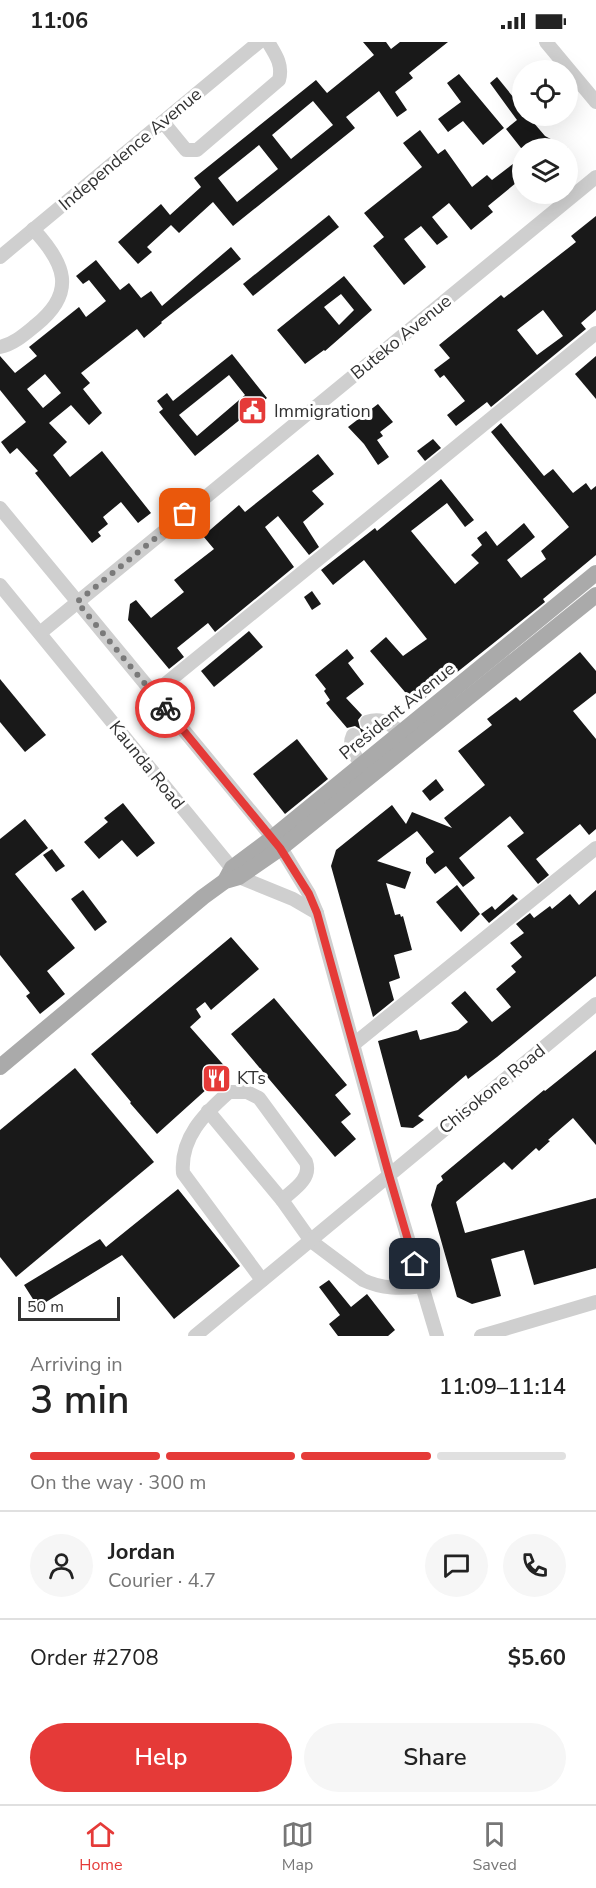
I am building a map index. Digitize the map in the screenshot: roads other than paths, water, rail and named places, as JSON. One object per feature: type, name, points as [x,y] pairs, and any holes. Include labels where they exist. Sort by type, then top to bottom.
[{"type":"main road","name":"President Avenue","points":[[366,770],[401,732],[596,573]]},
{"type":"main road","name":"President Avenue","points":[[0,1067],[203,897],[596,596]]},
{"type":"street","name":"Independence Avenue","points":[[0,257],[259,42]]},
{"type":"street","points":[[163,122],[186,150],[197,150],[279,80],[279,61],[268,42]]},
{"type":"street","points":[[546,42],[596,102]]},
{"type":"street","name":"Buteko Avenue","points":[[39,633],[596,177]]},
{"type":"street","points":[[0,347],[21,337],[42,321],[54,309],[60,296],[61,273],[56,257],[33,229]]},
{"type":"street","points":[[153,694],[596,333]]},
{"type":"street","points":[[0,508],[276,843],[309,894],[317,913],[389,1175],[437,1336]]},
{"type":"street","name":"Kaunda Road","points":[[0,585],[232,875],[293,899],[317,913]]},
{"type":"street","points":[[368,722],[376,719],[384,721],[401,732]]},
{"type":"street","points":[[353,735],[349,743],[351,749],[366,770]]},
{"type":"street","points":[[354,1044],[596,848]]},
{"type":"street","name":"Chisokone Road","points":[[195,1336],[596,1004]]},
{"type":"street","points":[[262,1280],[183,1173],[182,1160],[187,1141],[208,1111],[229,1092],[247,1092],[259,1098],[306,1162],[309,1170],[307,1176],[282,1200]]},
{"type":"street","points":[[208,1111],[282,1200],[311,1241],[373,1285],[397,1288],[422,1286]]},
{"type":"street","points":[[481,1336],[596,1302]]},
{"type":"place","name":"Immigration","points":[[253,411]]},
{"type":"place","name":"KTs","points":[[216,1078]]}]
